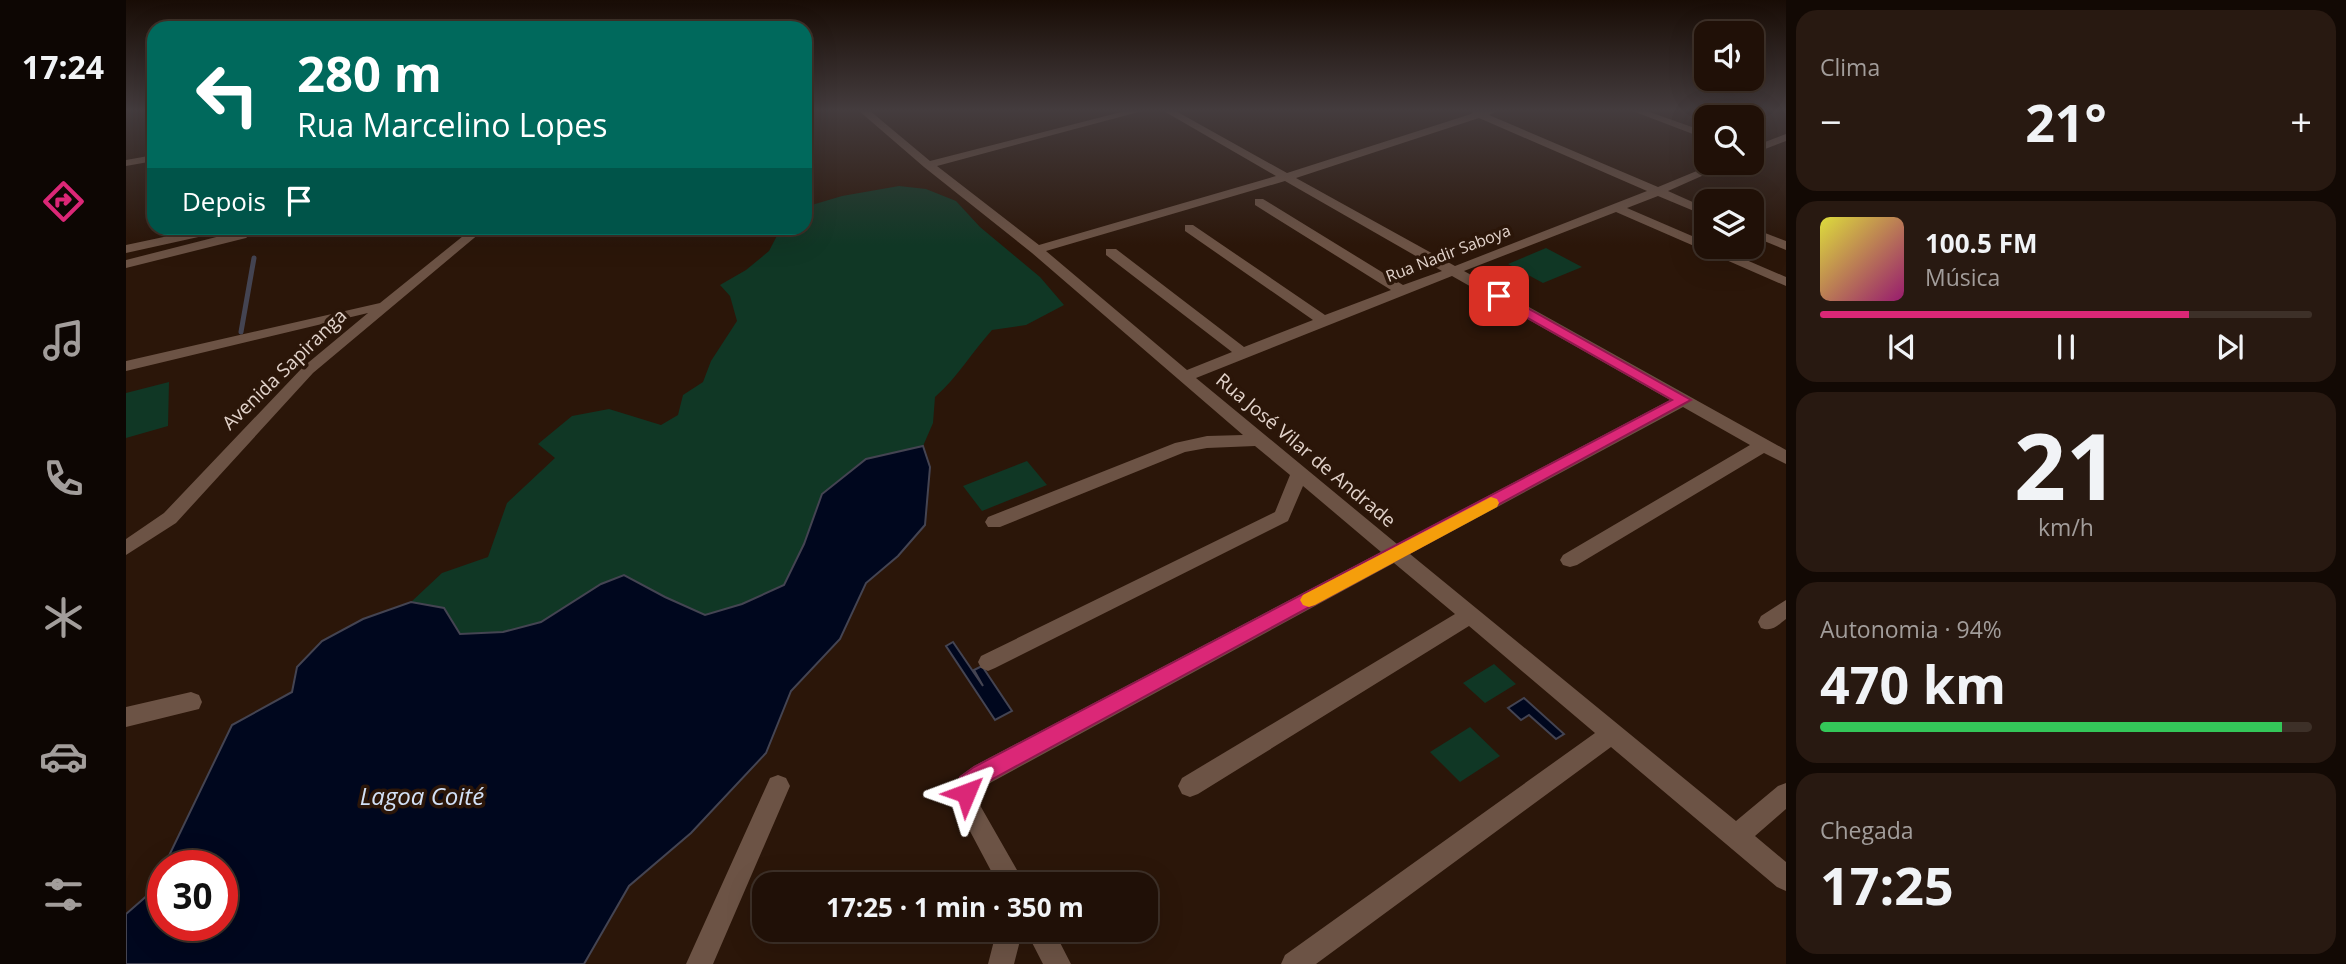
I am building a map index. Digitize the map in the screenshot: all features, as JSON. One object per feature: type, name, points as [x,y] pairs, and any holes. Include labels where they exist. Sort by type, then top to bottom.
[{"type":"street","name":"Rua José Vilar de Andrade","points":[[916,155],[1037,250],[1259,440],[1786,878]]},
{"type":"street","points":[[928,165],[967,155]]},
{"type":"street","points":[[1247,155],[1786,458]]},
{"type":"street","points":[[1037,250],[1286,177],[1350,155]]},
{"type":"street","points":[[1573,155],[1694,207]]},
{"type":"street","points":[[126,163],[147,159]]},
{"type":"street","name":"Rua Nadir Saboya","points":[[1185,377],[1698,175]]},
{"type":"street","points":[[1259,202],[1401,290]]},
{"type":"street","points":[[1617,208],[1786,282]]},
{"type":"street","points":[[1189,228],[1324,321]]},
{"type":"street","points":[[126,249],[191,235]]},
{"type":"street","points":[[126,264],[228,235]]},
{"type":"street","name":"Avenida Sapiranga","points":[[126,548],[170,517],[307,370],[471,235]]},
{"type":"street","points":[[1764,237],[1786,246]]},
{"type":"street","points":[[1111,252],[1242,353]]},
{"type":"street","points":[[126,366],[384,306]]},
{"type":"street","points":[[1005,872],[967,803],[968,784],[982,774],[1684,400]]},
{"type":"street","points":[[993,522],[1181,447],[1207,442],[1259,440]]},
{"type":"street","points":[[1570,560],[1764,446]]},
{"type":"street","points":[[988,662],[1282,516],[1300,473]]},
{"type":"street","points":[[1768,622],[1786,608]]},
{"type":"street","points":[[1190,786],[1470,615]]},
{"type":"street","points":[[126,717],[191,702]]},
{"type":"street","points":[[1294,964],[1612,733]]},
{"type":"street","points":[[699,964],[778,786]]},
{"type":"street","points":[[1737,836],[1786,794]]},
{"type":"street","points":[[1001,964],[1007,942]]},
{"type":"street","points":[[1045,942],[1058,964]]},
{"type":"green space","points":[[899,186],[926,189],[956,201],[980,227],[1040,277],[1064,305],[1026,325],[992,330],[935,397],[933,423],[923,446],[866,459],[823,494],[804,544],[784,585],[742,604],[705,615],[665,597],[601,584],[541,622],[503,632],[460,634],[444,608],[411,602],[442,573],[488,557],[507,503],[555,458],[538,444],[572,416],[609,409],[661,425],[678,415],[683,395],[703,382],[711,361],[737,321],[730,296],[720,285],[746,270],[769,251],[777,235],[812,235],[812,205],[842,196]]},
{"type":"green space","points":[[1546,248],[1582,267],[1543,283],[1508,264]]},
{"type":"green space","points":[[169,382],[168,426],[126,438],[126,393]]},
{"type":"green space","points":[[1027,461],[1047,485],[982,511],[963,486]]},
{"type":"green space","points":[[1494,664],[1516,684],[1485,703],[1463,683]]},
{"type":"green space","points":[[1470,727],[1500,756],[1460,782],[1430,752]]},
{"type":"water","name":"Lagoa Coité","points":[[923,446],[930,467],[925,525],[898,556],[866,583],[840,639],[791,691],[766,753],[691,833],[629,886],[584,964],[126,964],[126,914],[147,896],[147,941],[238,941],[238,850],[172,850],[232,725],[292,692],[297,667],[322,641],[363,619],[411,602],[444,608],[460,634],[503,632],[541,622],[601,584],[624,575],[705,615],[742,604],[784,585],[804,544],[822,494],[866,459]]},
{"type":"water","points":[[953,642],[983,686],[974,670],[982,666],[1012,711],[995,720],[946,646]]},
{"type":"water","points":[[1524,698],[1564,734],[1556,739],[1529,715],[1521,720],[1508,708]]},
{"type":"waterway","points":[[241,332],[254,258]]},
{"type":"slow traffic","points":[[1309,600],[1491,503]]},
{"type":"route","points":[[966,793],[968,784],[982,774],[1684,400],[1499,296]]}]
